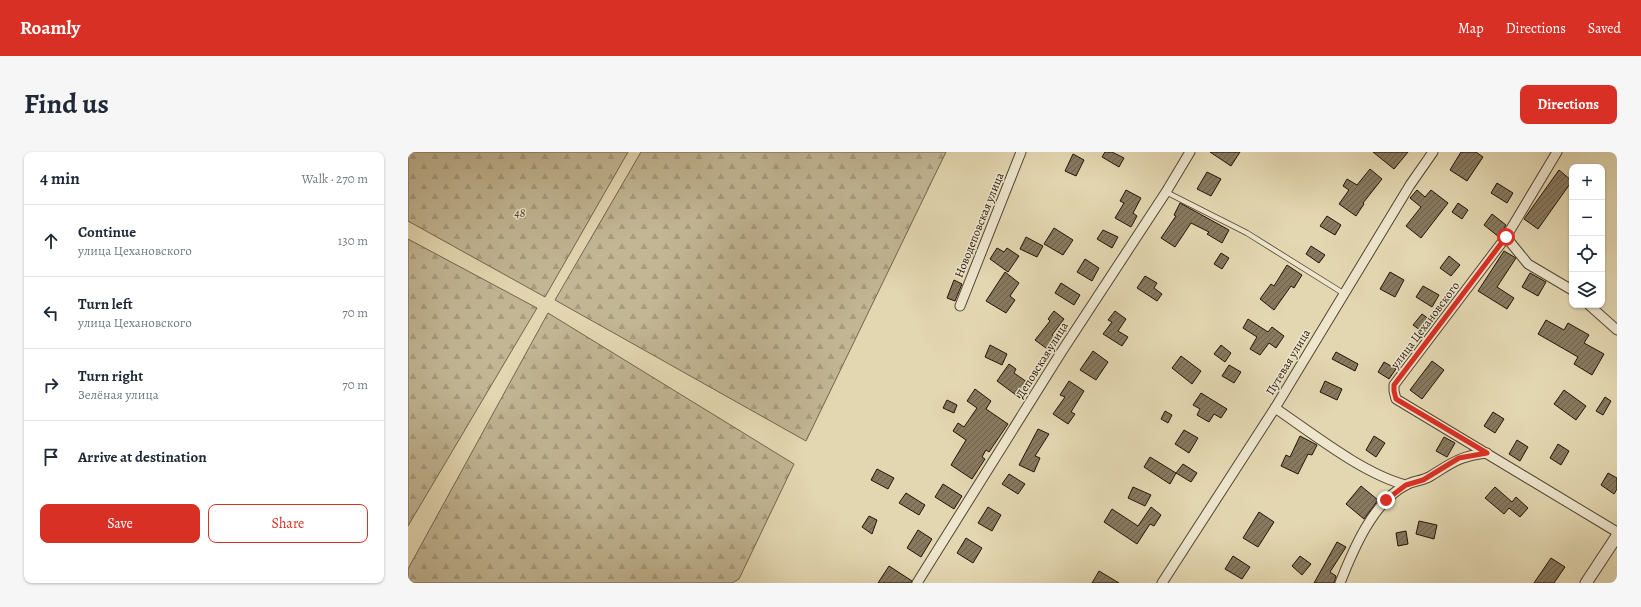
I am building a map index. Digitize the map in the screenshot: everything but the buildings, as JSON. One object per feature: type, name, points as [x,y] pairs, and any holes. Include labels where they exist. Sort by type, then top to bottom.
[{"type":"street","name":"Новодеповская улица","points":[[960,306],[1021,152]]},
{"type":"street","name":"Деповская улица","points":[[917,583],[1062,351],[1166,192],[1190,152]]},
{"type":"street","name":"Путевая улица","points":[[1162,583],[1275,408],[1343,293],[1410,185],[1433,152]]},
{"type":"street","name":"улица Цехановского","points":[[1557,152],[1506,237],[1394,385],[1394,391],[1396,399],[1617,532]]},
{"type":"street","points":[[1506,237],[1528,264],[1569,288]]},
{"type":"street","points":[[1592,308],[1617,330]]},
{"type":"street","points":[[1275,408],[1367,468],[1385,478],[1406,485]]},
{"type":"street","points":[[1340,583],[1350,558],[1375,514],[1386,500],[1406,485],[1423,480],[1459,458],[1487,453]]},
{"type":"street","points":[[1590,581],[1617,536]]},
{"type":"lane","points":[[1166,192],[1247,233],[1343,293]]},
{"type":"green space","name":"48","points":[[408,152],[628,152],[545,297],[408,221]]},
{"type":"green space","points":[[641,152],[946,152],[806,441],[555,300]]},
{"type":"green space","points":[[408,239],[537,308],[408,526]]},
{"type":"green space","points":[[548,313],[794,464],[739,579],[732,583],[408,583],[408,569]]},
{"type":"route","points":[[1386,500],[1406,485],[1423,480],[1459,458],[1487,453],[1396,399],[1394,395],[1394,385],[1506,237]]}]
